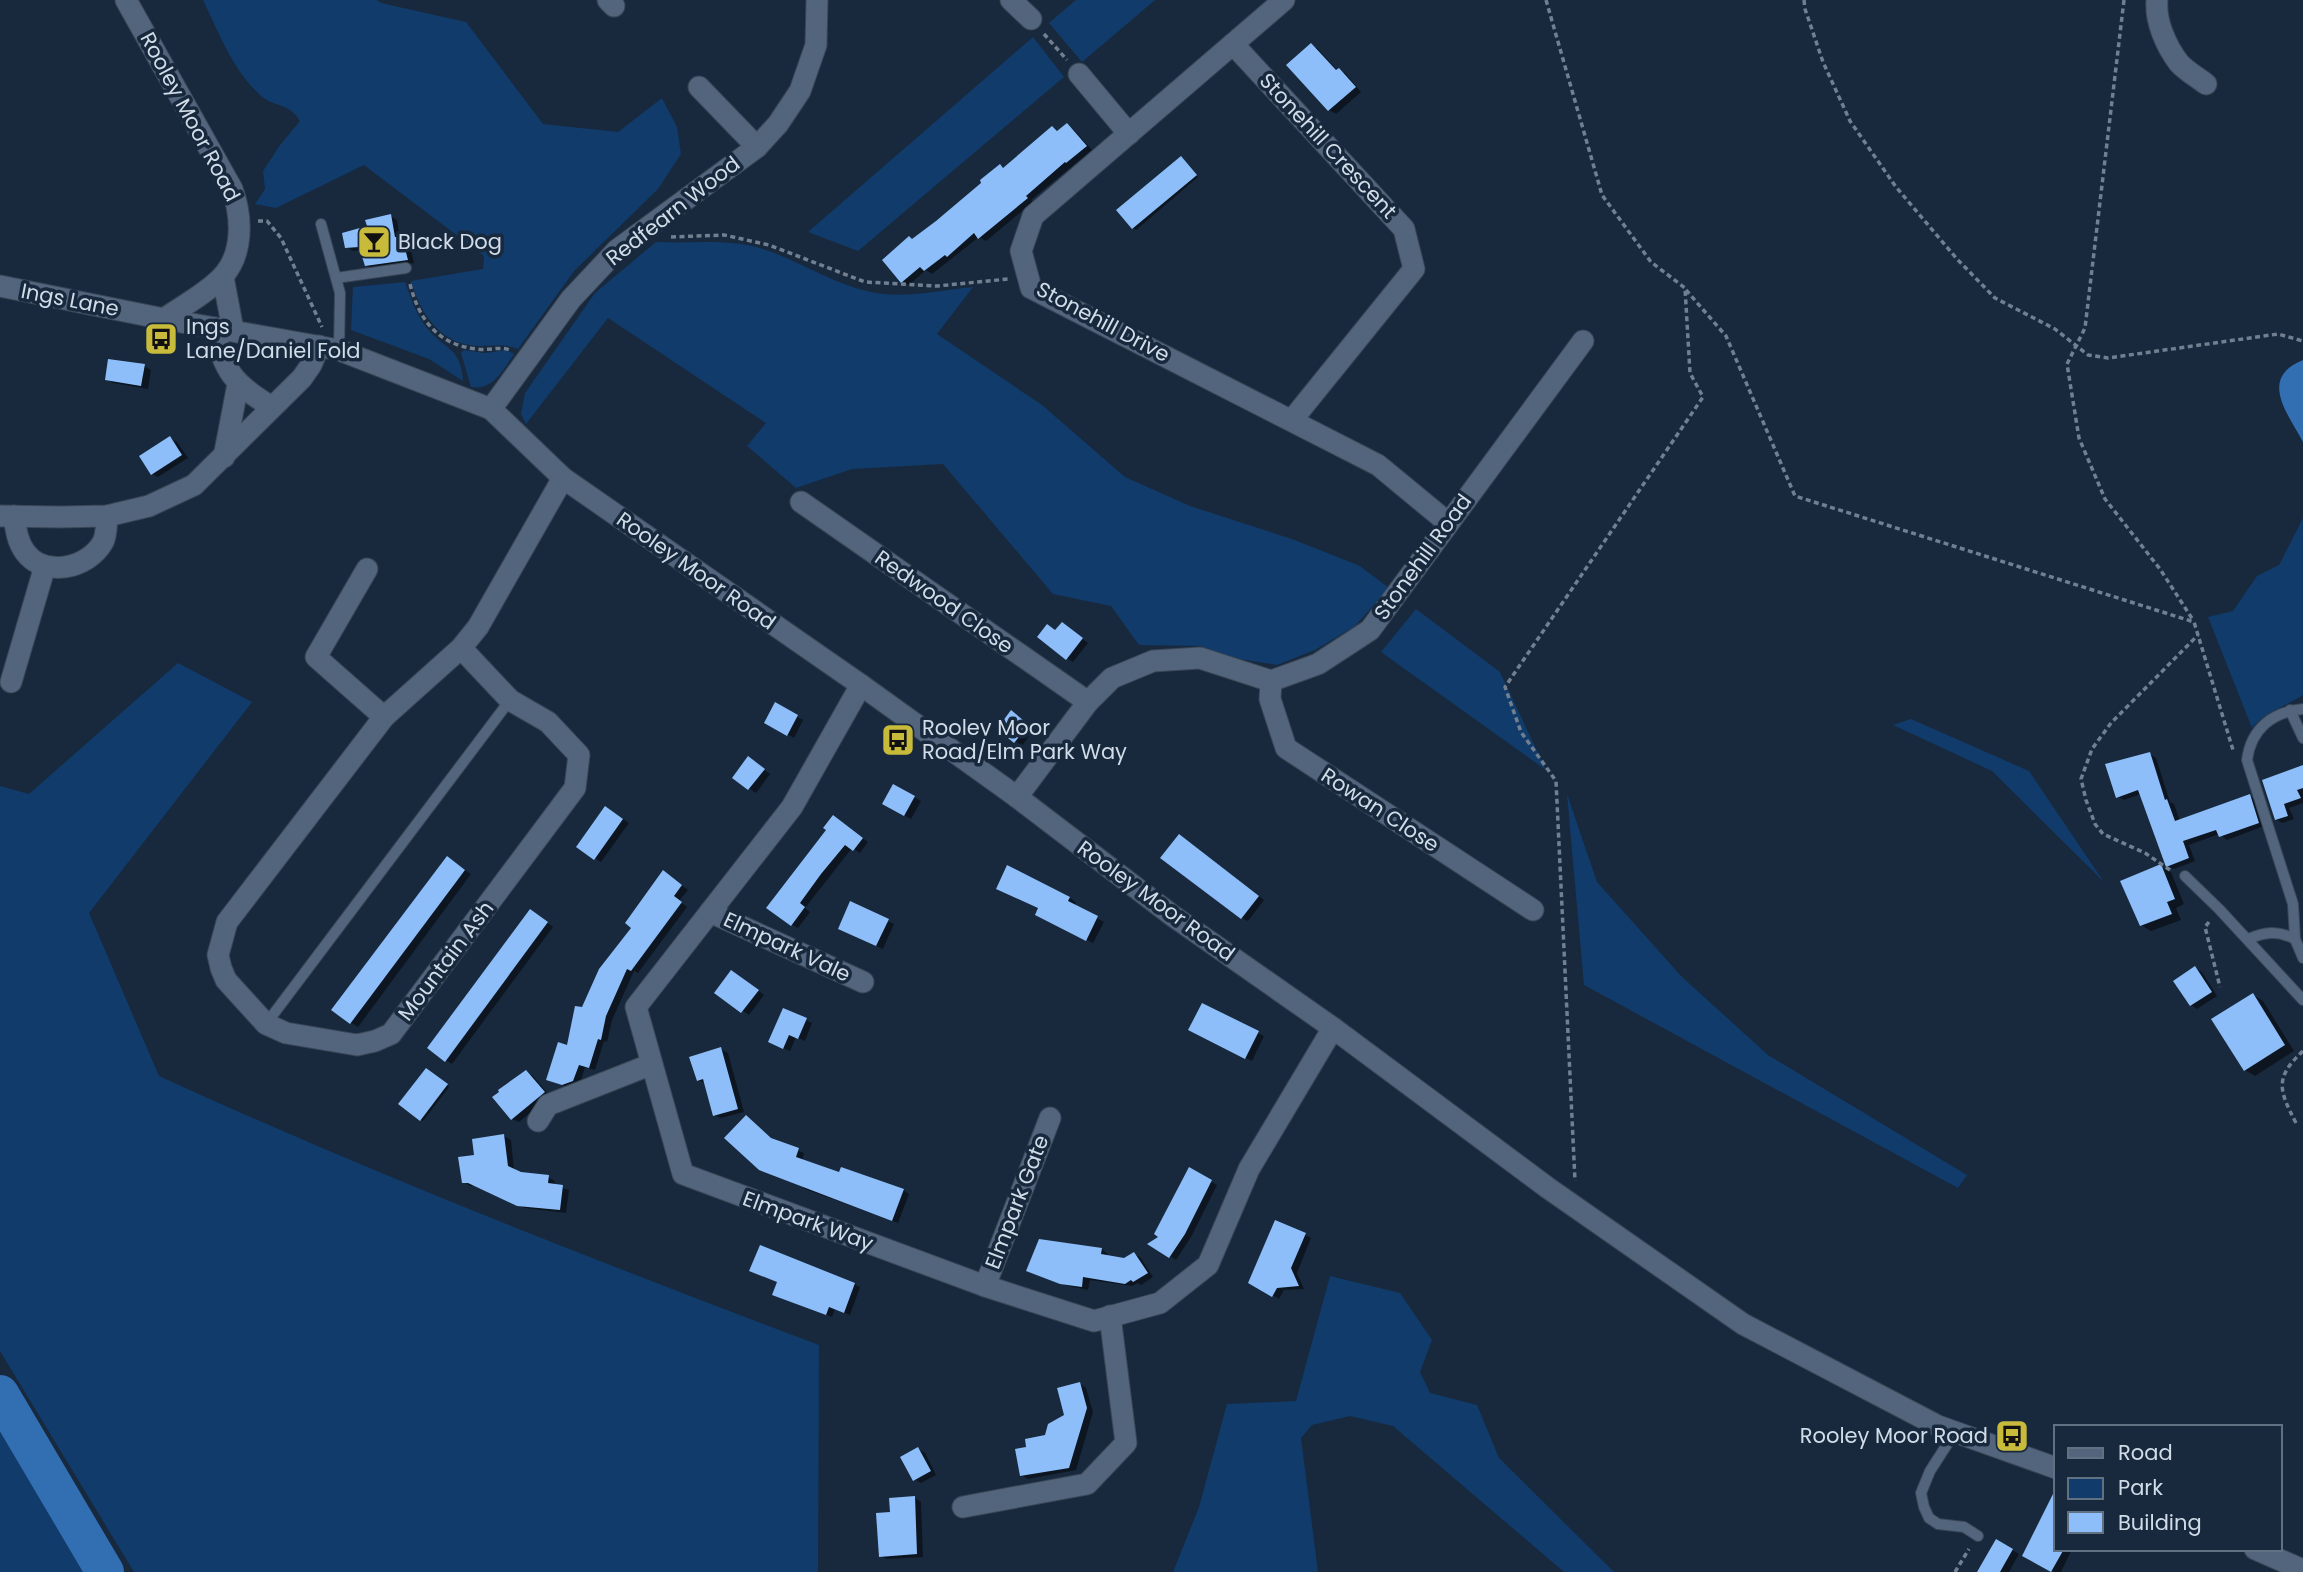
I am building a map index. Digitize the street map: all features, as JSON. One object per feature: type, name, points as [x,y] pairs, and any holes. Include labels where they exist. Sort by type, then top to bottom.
[{"type":"street","name":"Rooley Moor Road","points":[[126,0],[232,189],[238,205],[240,220],[235,250],[223,277]]},
{"type":"street","name":"Redfearn Wood","points":[[491,409],[571,299],[617,250],[757,147],[778,124],[800,91],[816,45],[817,0]]},
{"type":"street","points":[[1012,0],[1031,19]]},
{"type":"street","name":"Stonehill Drive","points":[[1284,0],[1033,216],[1021,251],[1031,288],[1378,465],[1447,522]]},
{"type":"street","points":[[2157,0],[2156,8],[2165,39],[2180,64],[2206,84]]},
{"type":"street","name":"Stonehill Crescent","points":[[1233,44],[1405,229],[1414,269],[1292,421]]},
{"type":"street","points":[[1079,74],[1129,134]]},
{"type":"street","points":[[699,87],[757,147]]},
{"type":"street","points":[[164,319],[223,277]]},
{"type":"street","points":[[223,277],[224,359],[237,384],[272,407]]},
{"type":"street","name":"Ings Lane","points":[[0,286],[263,336]]},
{"type":"street","name":"Rooley Moor Road","points":[[263,336],[329,348],[491,409],[563,478],[861,685],[1017,797],[1173,916],[1743,1324],[1938,1426],[2054,1467]]},
{"type":"street","name":"Stonehill Road","points":[[1271,681],[1318,664],[1370,629],[1583,341]]},
{"type":"street","points":[[107,516],[105,536],[96,552],[88,559],[66,566],[45,566],[24,551],[7,516],[107,516],[149,506],[194,485],[329,348]]},
{"type":"street","points":[[224,457],[237,384]]},
{"type":"street","name":"Mountain Ash","points":[[461,648],[510,700],[548,722],[579,755],[575,788],[391,1034],[357,1045],[286,1033],[266,1024],[226,980],[221,968],[218,955],[227,922],[384,717],[461,648],[478,627],[563,478]]},
{"type":"street","name":"Redwood Close","points":[[801,502],[1088,702]]},
{"type":"street","points":[[11,682],[45,566]]},
{"type":"street","points":[[367,569],[316,657],[384,717]]},
{"type":"street","points":[[1017,797],[1088,702],[1112,678],[1153,661],[1200,658],[1271,681]]},
{"type":"street","name":"Rowan Close","points":[[1271,681],[1270,699],[1286,748],[1533,910]]},
{"type":"street","name":"Elmpark Way","points":[[861,685],[792,807],[636,1007],[683,1174],[985,1286],[1094,1321],[1160,1303],[1208,1265],[1249,1169],[1333,1028]]},
{"type":"street","name":"Elmpark Vale","points":[[710,912],[863,982]]},
{"type":"street","points":[[538,1121],[548,1105],[652,1064]]},
{"type":"street","name":"Elmpark Gate","points":[[985,1286],[1049,1118]]},
{"type":"street","points":[[963,1507],[1087,1484],[1126,1443],[1110,1316]]},
{"type":"street","points":[[2260,1551],[2303,1570]]},
{"type":"lane","points":[[321,224],[341,293],[329,348]]},
{"type":"lane","points":[[336,278],[406,268]]},
{"type":"lane","points":[[266,1024],[510,700]]},
{"type":"lane","points":[[2303,709],[2290,710],[2266,721],[2253,738],[2247,760],[2293,904],[2295,939],[2303,958]]},
{"type":"lane","points":[[2290,710],[2303,738]]},
{"type":"lane","points":[[2185,876],[2303,1000]]},
{"type":"lane","points":[[2248,940],[2264,932],[2282,933],[2295,939]]},
{"type":"lane","points":[[1955,1433],[1930,1471],[1921,1493],[1924,1507],[1929,1518],[1938,1524],[1964,1527],[1978,1536]]},
{"type":"path","points":[[1546,0],[1602,195],[1651,262],[1685,288],[1726,336],[1795,496],[2194,622]]},
{"type":"path","points":[[1804,0],[1823,62],[1850,121],[1896,187],[1995,298],[2054,329],[2088,355],[2108,358],[2278,334],[2303,341]]},
{"type":"path","points":[[2124,0],[2085,328],[2067,364],[2079,438],[2105,499],[2160,569],[2194,622],[2235,756],[2247,760]]},
{"type":"path","points":[[1031,19],[1079,74]]},
{"type":"path","points":[[240,220],[267,221],[281,238],[322,326],[329,348]]},
{"type":"path","points":[[642,231],[665,238],[724,235],[769,245],[864,282],[937,286],[1028,277]]},
{"type":"path","points":[[406,268],[415,302],[430,328],[437,334],[456,346],[481,350],[506,348],[527,360]]},
{"type":"path","points":[[1576,1207],[1556,781],[1521,732],[1505,687],[1703,397],[1690,373],[1685,288]]},
{"type":"path","points":[[2185,876],[2164,867],[2145,853],[2102,834],[2090,812],[2081,779],[2092,749],[2110,723],[2198,635]]},
{"type":"path","points":[[2218,909],[2205,927],[2221,987]]},
{"type":"path","points":[[2296,1123],[2282,1088],[2282,1076],[2290,1063],[2303,1051]]},
{"type":"path","points":[[1955,1572],[1978,1536]]},
{"type":"green space","points":[[203,0],[377,0],[466,22],[543,124],[618,132],[662,98],[677,127],[681,154],[658,189],[574,271],[518,349],[467,345],[444,334],[427,317],[411,281],[483,269],[484,256],[364,165],[276,208],[255,204],[265,189],[263,171],[300,121],[291,111],[265,99],[250,85],[227,50]]},
{"type":"green space","points":[[1076,0],[1155,0],[1082,62],[1049,23]]},
{"type":"green space","points":[[1033,37],[1064,77],[858,251],[808,232]]},
{"type":"green space","points":[[656,242],[723,242],[750,246],[778,254],[852,287],[883,294],[917,294],[973,287],[937,334],[1042,405],[1125,477],[1190,506],[1292,539],[1360,566],[1389,588],[1355,626],[1315,650],[1277,665],[1240,659],[1200,646],[1139,645],[1111,606],[1053,594],[943,464],[852,469],[796,488],[747,446],[766,423],[608,318],[526,424],[521,414],[525,393],[595,293]]},
{"type":"green space","points":[[405,282],[423,323],[459,361],[463,381],[429,359],[351,330],[353,287]]},
{"type":"green space","points":[[464,350],[485,353],[506,350],[514,354],[491,383],[471,387],[461,353]]},
{"type":"green space","points":[[2303,518],[2303,695],[2269,713],[2252,728],[2208,617],[2233,611],[2257,576],[2279,565]]},
{"type":"green space","points":[[1416,609],[1500,672],[1546,770],[1381,652]]},
{"type":"green space","points":[[178,663],[252,702],[89,913],[159,1076],[322,1148],[487,1216],[819,1345],[818,1572],[134,1572],[0,1351],[0,786],[29,794]]},
{"type":"green space","points":[[1911,719],[2029,771],[2104,882],[1992,771],[1893,725]]},
{"type":"green space","points":[[1567,794],[1597,882],[1682,977],[1768,1055],[1967,1175],[1958,1188],[1584,985]]},
{"type":"green space","points":[[1330,1276],[1400,1293],[1432,1340],[1420,1372],[1430,1393],[1477,1405],[1499,1458],[1614,1572],[1564,1572],[1393,1426],[1350,1416],[1312,1425],[1301,1438],[1318,1572],[1173,1572],[1199,1507],[1227,1404],[1296,1401]]},
{"type":"green space","points":[[0,1413],[94,1572],[0,1572]]},
{"type":"shaded area","points":[[2303,360],[2303,442],[2280,397],[2279,386],[2282,376],[2289,368]]},
{"type":"building","points":[[1311,43],[1356,87],[1328,111],[1286,65]]},
{"type":"building","points":[[1067,123],[1087,146],[1065,162],[1026,196],[1028,198],[978,239],[974,233],[947,257],[945,255],[924,271],[920,267],[901,283],[882,260],[909,236],[912,239],[936,221],[1000,164],[1003,168],[1052,126],[1057,131]]},
{"type":"building","points":[[1181,156],[1197,175],[1132,229],[1116,210]]},
{"type":"building","name":"Black Dog","points":[[391,214],[395,237],[402,237],[408,260],[365,266],[359,247],[345,248],[342,233],[367,226],[365,220]]},
{"type":"building","points":[[108,359],[145,364],[141,386],[105,380]]},
{"type":"building","points":[[170,436],[182,455],[151,475],[139,456]]},
{"type":"building","points":[[1062,622],[1083,638],[1066,660],[1037,637],[1047,624],[1055,630]]},
{"type":"building","points":[[775,702],[798,715],[787,736],[764,723]]},
{"type":"building","points":[[1011,710],[1029,725],[1014,743],[997,729]]},
{"type":"building","points":[[2150,752],[2165,800],[2167,799],[2175,821],[2250,794],[2259,823],[2219,837],[2216,830],[2183,841],[2189,858],[2166,867],[2138,790],[2116,798],[2105,764]]},
{"type":"building","points":[[748,756],[765,769],[748,790],[732,778]]},
{"type":"building","points":[[2303,765],[2303,788],[2297,790],[2301,798],[2284,804],[2288,816],[2275,820],[2262,780]]},
{"type":"building","points":[[893,784],[915,796],[904,816],[882,804]]},
{"type":"building","points":[[605,806],[623,819],[594,860],[576,847]]},
{"type":"building","points":[[833,815],[863,838],[853,851],[845,845],[821,874],[800,903],[805,907],[791,926],[766,908],[826,830],[823,828]]},
{"type":"building","points":[[1179,834],[1259,896],[1241,919],[1160,858]]},
{"type":"building","points":[[447,856],[465,870],[350,1024],[331,1010]]},
{"type":"building","points":[[2161,864],[2175,899],[2167,902],[2172,914],[2140,926],[2120,881]]},
{"type":"building","points":[[1007,865],[1070,897],[1068,901],[1098,916],[1086,941],[1035,915],[1038,908],[996,889]]},
{"type":"building","points":[[663,870],[682,885],[674,896],[682,902],[631,971],[627,969],[606,1016],[601,1040],[598,1039],[589,1068],[579,1065],[573,1081],[562,1085],[546,1080],[558,1042],[567,1045],[575,1006],[582,1007],[599,969],[631,928],[625,923]]},
{"type":"building","points":[[850,901],[889,919],[876,946],[838,929]]},
{"type":"building","points":[[530,909],[548,922],[445,1062],[427,1048]]},
{"type":"building","points":[[2195,966],[2212,992],[2190,1006],[2173,981]]},
{"type":"building","points":[[731,970],[759,990],[741,1013],[714,993]]},
{"type":"building","points":[[2253,993],[2285,1045],[2244,1071],[2211,1019]]},
{"type":"building","points":[[1202,1003],[1259,1031],[1245,1059],[1188,1030]]},
{"type":"building","points":[[783,1008],[807,1018],[798,1039],[789,1035],[783,1049],[768,1042]]},
{"type":"building","points":[[721,1047],[738,1109],[713,1116],[703,1079],[697,1081],[689,1057]]},
{"type":"building","points":[[426,1068],[448,1084],[420,1121],[398,1104]]},
{"type":"building","points":[[526,1070],[545,1092],[511,1120],[492,1097]]},
{"type":"building","points":[[746,1115],[771,1138],[799,1148],[796,1157],[839,1172],[841,1167],[904,1189],[892,1221],[759,1170],[724,1138]]},
{"type":"building","points":[[504,1134],[508,1166],[521,1172],[549,1175],[548,1183],[563,1185],[560,1210],[517,1206],[468,1183],[462,1183],[458,1157],[474,1155],[472,1139]]},
{"type":"building","points":[[1189,1167],[1212,1180],[1185,1234],[1169,1258],[1147,1244],[1158,1237],[1154,1234]]},
{"type":"building","points":[[1275,1220],[1306,1233],[1291,1268],[1299,1286],[1277,1288],[1272,1297],[1248,1283]]},
{"type":"building","points":[[1039,1239],[1102,1248],[1101,1254],[1124,1258],[1134,1252],[1148,1273],[1125,1284],[1083,1277],[1082,1287],[1060,1284],[1026,1271]]},
{"type":"building","points":[[760,1245],[855,1283],[844,1313],[829,1307],[826,1315],[772,1295],[777,1282],[749,1271]]},
{"type":"building","points":[[1080,1382],[1087,1408],[1069,1468],[1020,1476],[1015,1449],[1026,1447],[1025,1439],[1045,1435],[1048,1424],[1064,1415],[1057,1388]]},
{"type":"building","points":[[918,1447],[931,1471],[913,1481],[900,1457]]},
{"type":"building","points":[[2054,1492],[2054,1551],[2063,1551],[2051,1572],[2022,1556]]},
{"type":"building","points":[[915,1496],[917,1554],[879,1557],[876,1513],[890,1512],[889,1498]]},
{"type":"building","points":[[1996,1539],[2013,1549],[2000,1572],[1977,1572]]},
{"type":"waterway","points":[[0,1394],[105,1572]]},
{"type":"place","name":"Black Dog","points":[[374,242]]},
{"type":"place","name":"Ings Lane/Daniel Fold","points":[[161,339]]},
{"type":"place","name":"Rooley Moor Road/Elm Park Way","points":[[898,740]]},
{"type":"place","name":"Rooley Moor Road","points":[[2012,1436]]}]
